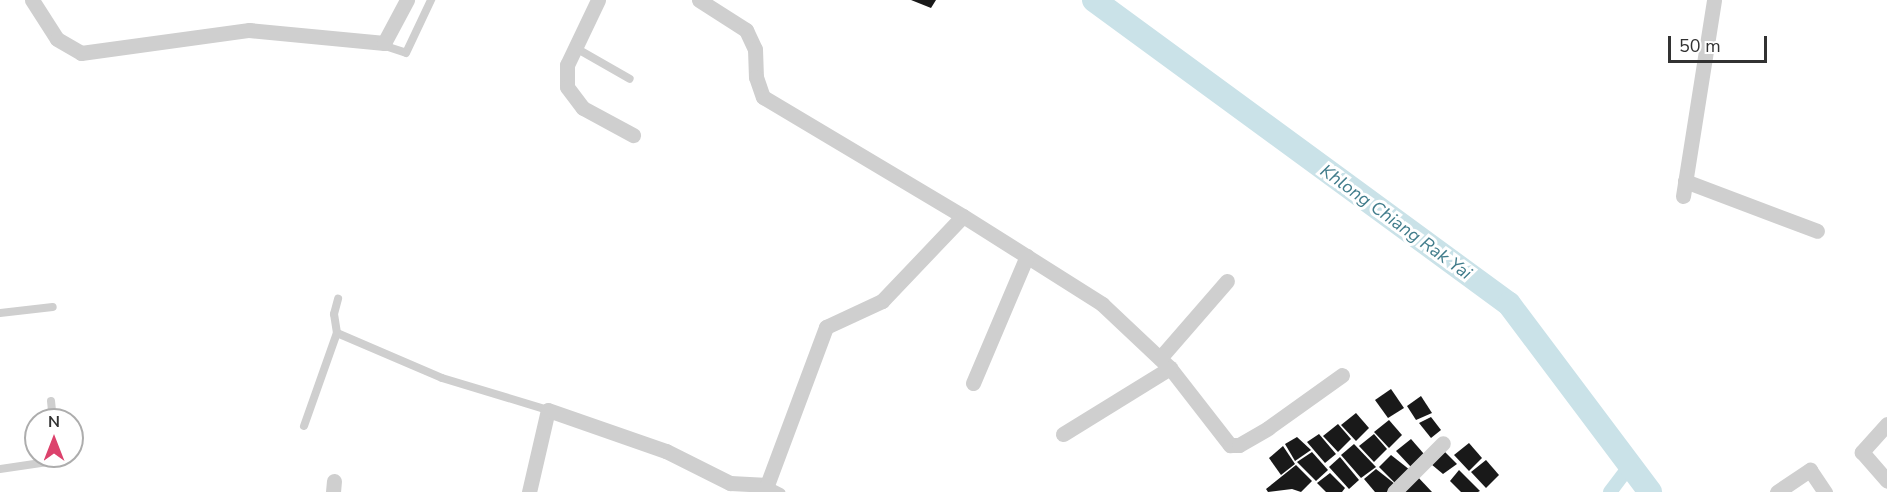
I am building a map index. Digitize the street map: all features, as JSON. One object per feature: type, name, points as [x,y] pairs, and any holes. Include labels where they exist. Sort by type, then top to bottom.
[{"type":"street","points":[[32,0],[57,39],[81,53],[249,30],[378,43],[389,40],[407,0]]},
{"type":"street","points":[[598,0],[567,65],[567,87],[583,108],[633,135]]},
{"type":"street","points":[[699,0],[746,30],[755,49],[756,77],[763,97],[963,216],[1102,304],[1165,363],[1235,447],[1268,428],[1342,375]]},
{"type":"street","points":[[1714,0],[1684,188],[1817,231]]},
{"type":"street","points":[[529,492],[548,410],[666,451],[717,478],[745,488],[774,489],[826,327],[882,301],[963,216]]},
{"type":"street","points":[[973,383],[1027,256]]},
{"type":"street","points":[[1063,434],[1165,363],[1227,281]]},
{"type":"street","points":[[1887,424],[1862,452],[1887,481]]},
{"type":"street","points":[[1394,492],[1443,443]]},
{"type":"street","points":[[1777,492],[1810,470],[1825,492]]},
{"type":"lane","points":[[378,43],[402,55],[411,45],[431,0]]},
{"type":"lane","points":[[574,47],[630,80]]},
{"type":"lane","points":[[304,426],[339,333],[334,314],[338,299]]},
{"type":"lane","points":[[0,313],[53,307]]},
{"type":"lane","points":[[339,333],[442,378],[548,410]]},
{"type":"lane","points":[[51,401],[52,408]]},
{"type":"lane","points":[[0,469],[24,465]]},
{"type":"building","points":[[911,0],[936,0],[931,8]]},
{"type":"building","points":[[1391,389],[1404,408],[1388,418],[1375,400]]},
{"type":"building","points":[[1421,396],[1432,413],[1416,420],[1407,406]]},
{"type":"building","points":[[1356,413],[1369,428],[1356,441],[1341,425]]},
{"type":"building","points":[[1431,417],[1441,430],[1431,438],[1419,423]]},
{"type":"building","points":[[1389,420],[1402,435],[1389,448],[1374,432]]},
{"type":"building","points":[[1338,424],[1351,439],[1338,452],[1323,436]]},
{"type":"building","points":[[1319,434],[1336,454],[1325,463],[1307,442]]},
{"type":"building","points":[[1374,434],[1387,449],[1374,462],[1359,446]]},
{"type":"building","points":[[1297,437],[1311,450],[1295,461],[1285,444]]},
{"type":"building","points":[[1411,439],[1424,454],[1411,467],[1396,451]]},
{"type":"building","points":[[1469,443],[1482,458],[1469,471],[1454,455]]},
{"type":"building","points":[[1354,444],[1376,467],[1361,478],[1341,455]]},
{"type":"building","points":[[1283,446],[1295,464],[1281,475],[1269,458]]},
{"type":"building","points":[[1312,452],[1328,470],[1316,481],[1297,462]]},
{"type":"building","points":[[1445,452],[1457,464],[1443,474],[1431,464]]},
{"type":"building","points":[[1391,455],[1410,470],[1395,483],[1379,467]]},
{"type":"building","points":[[1340,457],[1359,480],[1349,489],[1329,467]]},
{"type":"building","points":[[1486,460],[1499,475],[1486,488],[1471,472]]},
{"type":"building","points":[[1296,465],[1312,481],[1301,492],[1292,489],[1268,492],[1266,489]]},
{"type":"building","points":[[1376,469],[1395,484],[1387,492],[1375,492],[1364,479]]},
{"type":"building","points":[[1459,470],[1480,491],[1461,492],[1450,481]]},
{"type":"building","points":[[1330,473],[1345,488],[1342,492],[1326,492],[1317,483]]},
{"type":"building","points":[[1416,475],[1432,492],[1405,492],[1405,485]]},
{"type":"waterway","name":"Khlong Chiang Rak Yai","points":[[1094,0],[1509,304],[1650,492]]},
{"type":"waterway","points":[[1610,492],[1630,465]]}]
